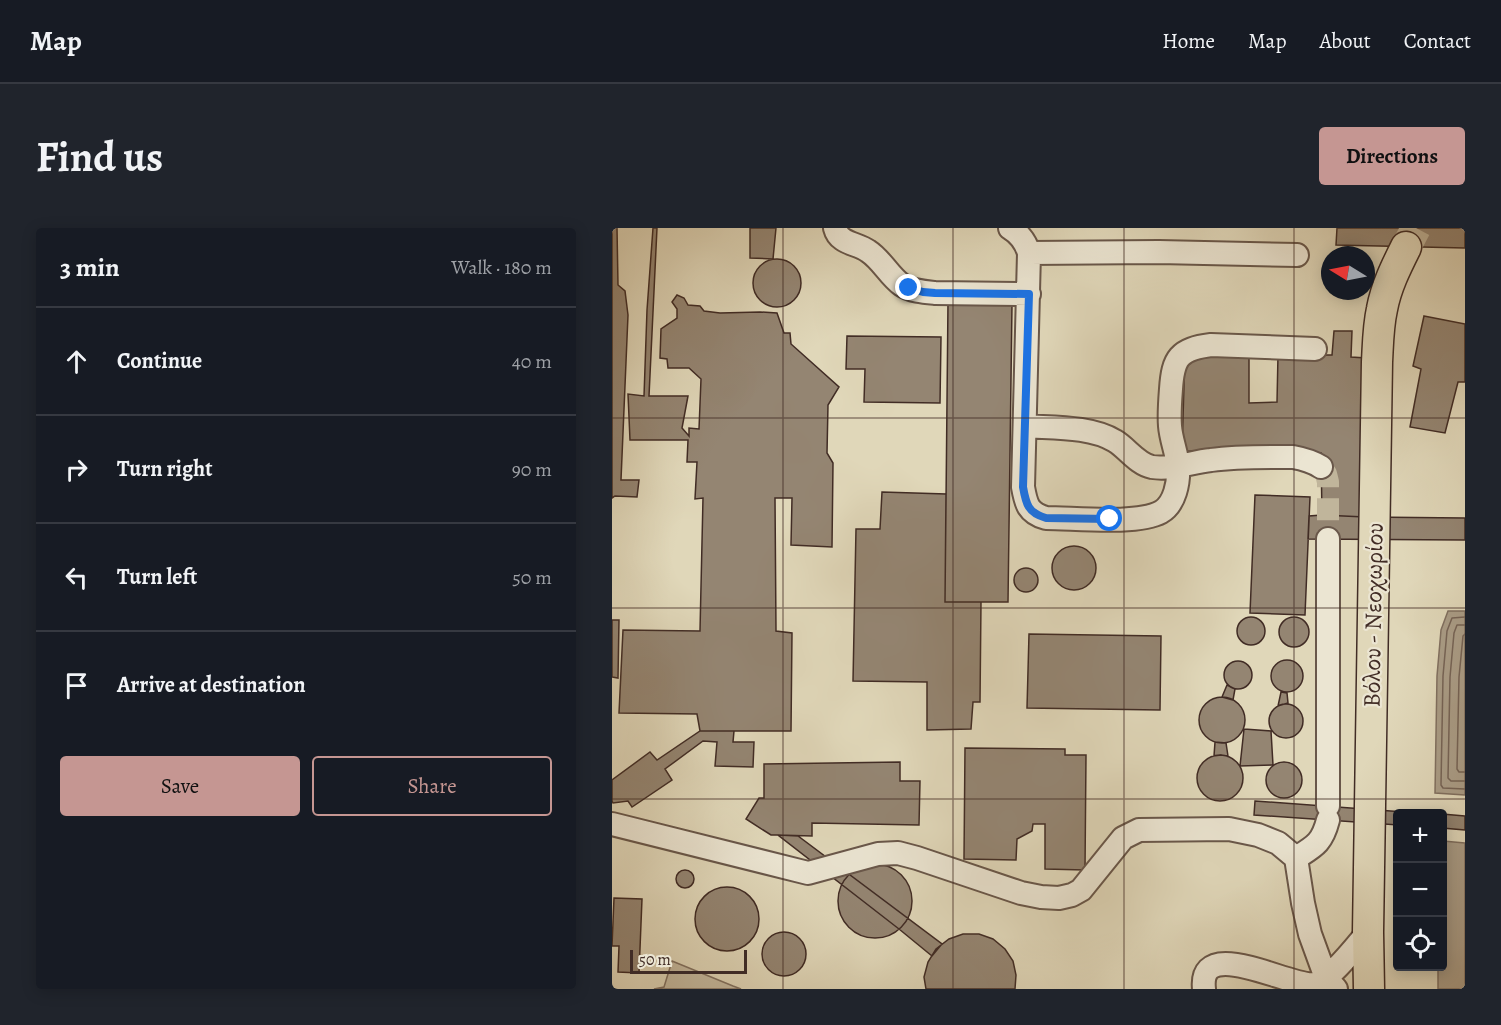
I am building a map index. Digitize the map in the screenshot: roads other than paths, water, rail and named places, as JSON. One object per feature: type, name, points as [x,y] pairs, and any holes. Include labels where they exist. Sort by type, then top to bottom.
[{"type":"main road","name":"Βόλου - Νεοχωρίου","points":[[1370,989],[1368,932],[1378,339],[1384,298],[1406,247]]},
{"type":"lane","points":[[835,228],[838,237],[867,250],[896,279],[909,288],[935,293],[1029,294]]},
{"type":"lane","points":[[1010,228],[1026,243],[1029,254],[1023,487],[1026,503],[1039,516],[1136,519],[1162,512],[1171,502],[1176,487],[1178,467],[1171,438],[1170,407],[1173,369],[1180,356],[1188,350],[1196,346],[1211,345],[1315,349]]},
{"type":"lane","points":[[1029,254],[1159,252],[1297,255]]},
{"type":"lane","points":[[1025,426],[1096,433],[1114,440],[1152,467],[1178,467],[1222,458],[1293,457],[1314,462],[1321,467]]},
{"type":"lane","points":[[1296,858],[1323,837],[1328,813],[1328,539]]},
{"type":"lane","points":[[612,824],[808,873],[878,854],[898,853],[1021,893],[1059,898],[1081,890],[1123,838],[1139,830],[1229,829],[1258,835],[1278,843],[1296,858],[1310,934],[1331,983]]},
{"type":"lane","points":[[1204,989],[1206,972],[1212,966],[1223,964],[1238,966],[1285,985],[1331,983],[1368,932]]},
{"type":"water","points":[[1448,611],[1465,611],[1465,795],[1435,793],[1437,676],[1441,630]]},
{"type":"water","points":[[1447,841],[1465,843],[1465,989],[1438,989],[1438,971],[1447,971]]},
{"type":"tunnel","points":[[1406,247],[1416,228]]},
{"type":"tunnel","points":[[1321,467],[1328,482],[1328,539]]}]
